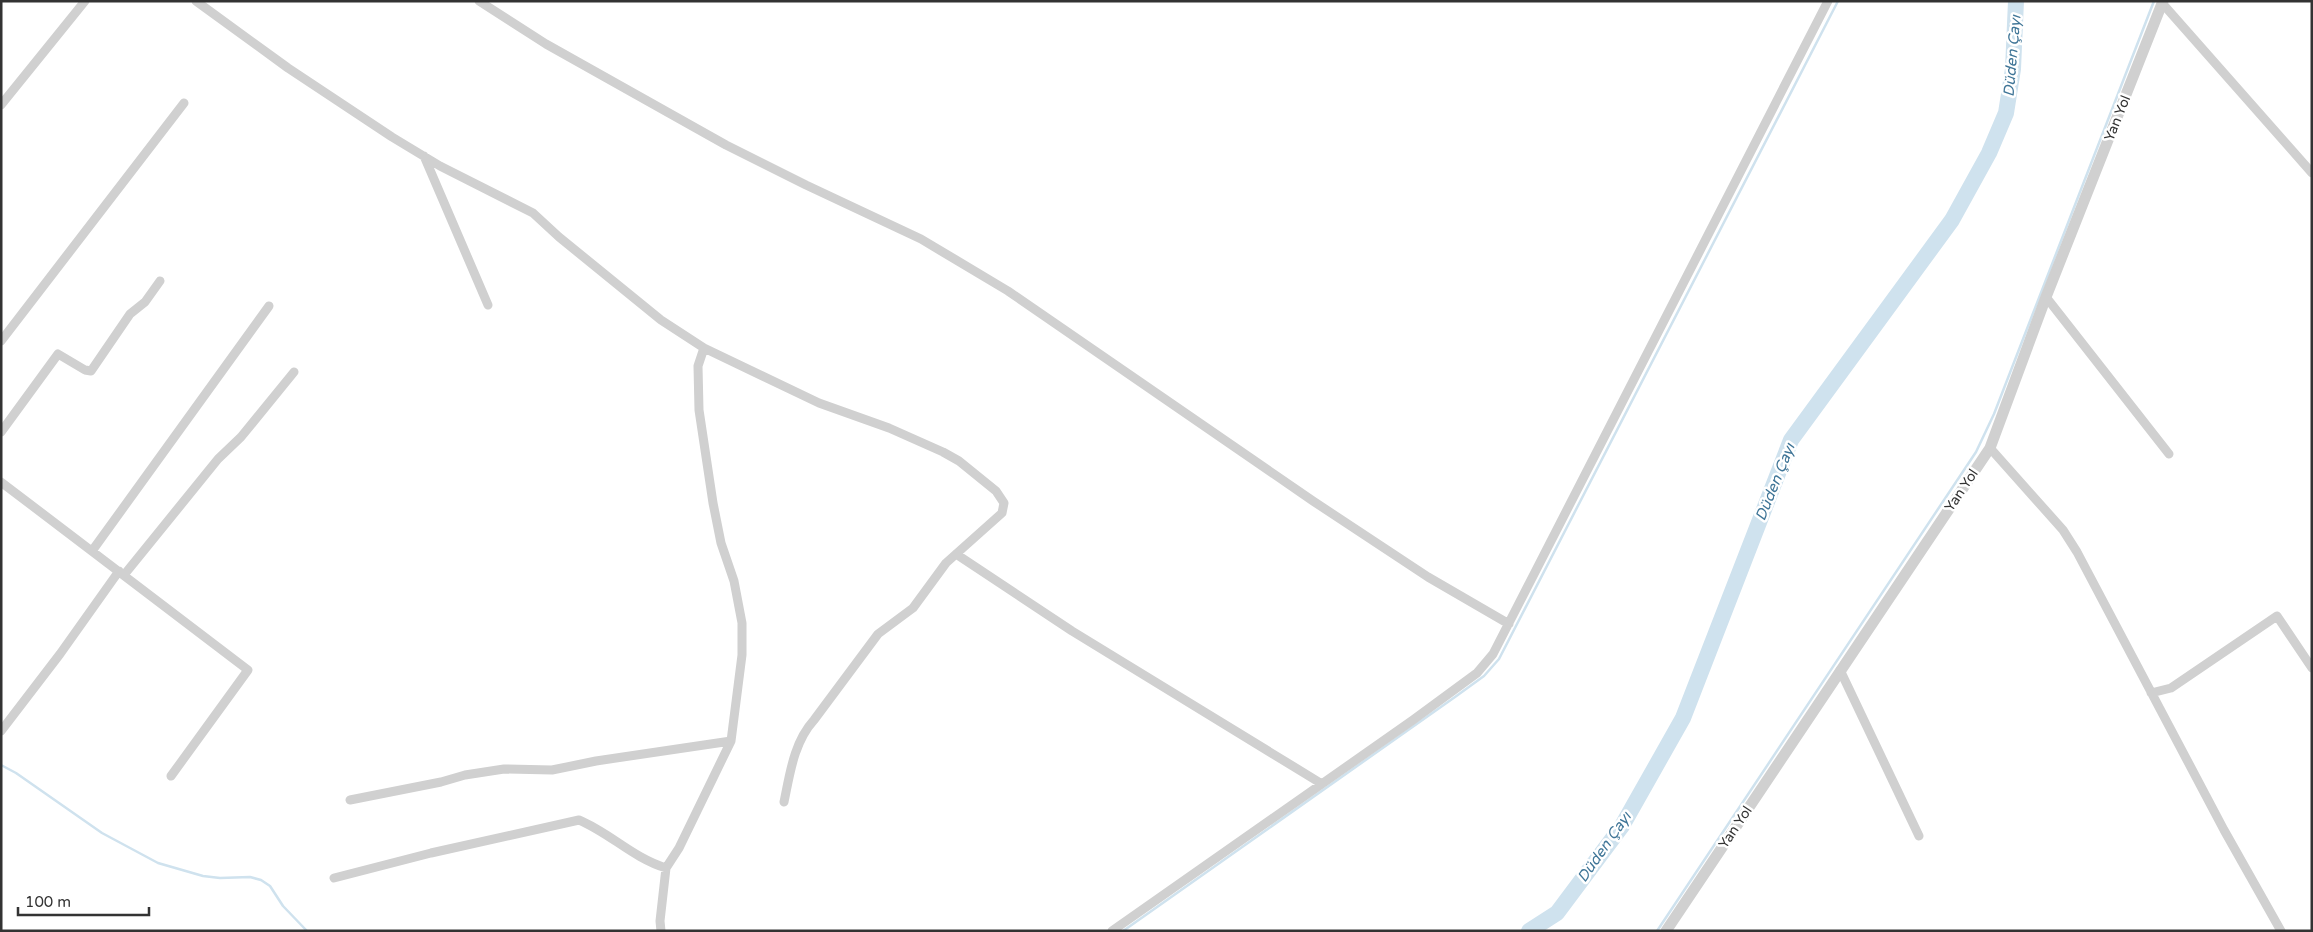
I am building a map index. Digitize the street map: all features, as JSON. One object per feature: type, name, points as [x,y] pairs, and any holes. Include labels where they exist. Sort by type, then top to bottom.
[{"type":"street","points":[[1,105],[85,1]]},
{"type":"street","points":[[196,1],[288,68],[424,156],[533,214],[661,320],[704,348],[820,403],[924,442],[959,461],[990,486],[1004,503],[1002,513],[946,563],[913,608],[878,634],[804,731],[792,763],[784,802]]},
{"type":"street","points":[[479,1],[606,79],[654,103],[726,145],[921,239],[1008,291],[1313,501],[1428,577],[1509,624]]},
{"type":"street","points":[[1112,931],[1477,673],[1493,654],[1828,1]]},
{"type":"street","points":[[2163,2],[2312,173]]},
{"type":"street","name":"Yan Yol","points":[[1666,931],[1990,448],[2046,297],[2163,2]]},
{"type":"street","points":[[1,341],[184,103]]},
{"type":"street","points":[[424,156],[488,305]]},
{"type":"street","points":[[1,432],[58,354],[91,371],[130,314],[145,302],[160,281]]},
{"type":"street","points":[[2046,297],[2168,454]]},
{"type":"street","points":[[92,551],[269,306]]},
{"type":"street","points":[[661,931],[660,921],[666,868],[679,848],[731,741],[739,689],[742,623],[734,581],[721,543],[704,445],[698,366],[704,348]]},
{"type":"street","points":[[1,731],[121,573],[218,459],[241,437],[294,372]]},
{"type":"street","points":[[1990,448],[2063,530],[2224,830],[2281,931]]},
{"type":"street","points":[[1,482],[248,670],[171,776]]},
{"type":"street","points":[[956,554],[1072,631],[1322,784]]},
{"type":"street","points":[[2151,693],[2171,688],[2277,616],[2312,668]]},
{"type":"street","points":[[1840,670],[1919,836]]},
{"type":"street","points":[[350,800],[441,782],[465,775],[504,769],[552,770],[596,761],[731,741]]},
{"type":"street","points":[[334,878],[579,820],[592,825],[639,857],[666,868]]},
{"type":"waterway","points":[[1123,931],[1455,697],[1484,676],[1499,659],[1838,1]]},
{"type":"waterway","name":"Düden Çayı","points":[[1529,931],[1557,913],[1622,826],[1683,718],[1791,440],[1952,220],[1989,153],[2006,113],[2013,69],[2016,1]]},
{"type":"waterway","points":[[1657,931],[1976,452],[1994,414],[2154,1]]},
{"type":"waterway","points":[[1,765],[16,773],[102,833],[158,863],[203,876],[220,878],[250,877],[261,880],[270,886],[283,906],[307,931]]}]
